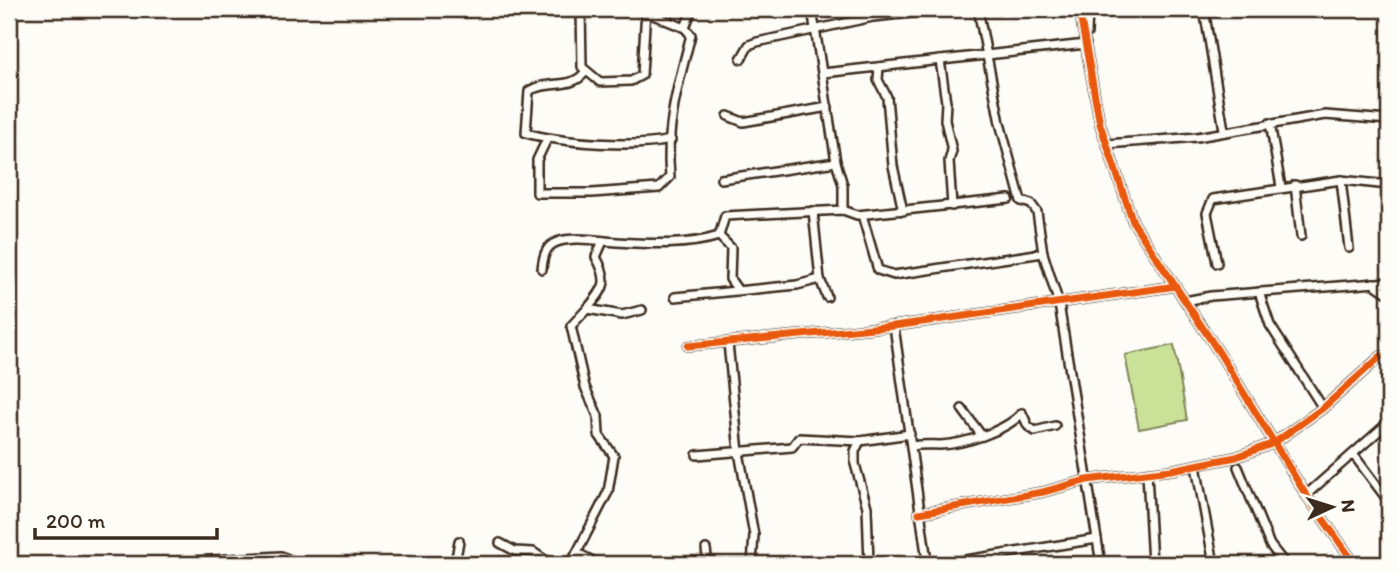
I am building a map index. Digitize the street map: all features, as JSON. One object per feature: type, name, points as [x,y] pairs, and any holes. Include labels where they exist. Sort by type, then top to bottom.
[{"type":"street","points":[[581,9],[583,37],[580,49],[585,72],[600,82],[631,80],[642,75],[646,9]]},
{"type":"street","points":[[547,139],[537,160],[537,193],[592,193],[659,188],[670,177],[668,155],[673,101],[691,35],[685,28],[653,15],[646,9]]},
{"type":"street","points":[[685,28],[692,9]]},
{"type":"street","points":[[812,9],[836,162],[843,185],[843,210]]},
{"type":"street","points":[[741,59],[749,45],[872,13],[949,9]]},
{"type":"street","points":[[978,9],[1021,201],[1031,204],[1037,212],[1043,253],[1059,304],[1101,564]]},
{"type":"street","points":[[1079,9],[1107,144],[1133,222],[1306,495],[1355,564]]},
{"type":"street","points":[[1086,44],[1088,9]]},
{"type":"street","points":[[1204,9],[1224,130]]},
{"type":"street","points":[[823,73],[1086,44]]},
{"type":"street","points":[[940,60],[946,102],[945,121],[952,151],[949,161],[952,206]]},
{"type":"street","points":[[879,67],[878,80],[887,97],[893,166],[903,211]]},
{"type":"street","points":[[585,72],[582,77],[563,84],[537,85],[529,91],[526,133],[547,139],[646,145],[671,140]]},
{"type":"street","points":[[728,116],[743,122],[828,107]]},
{"type":"street","points":[[1107,144],[1197,137],[1224,130],[1325,115],[1389,120]]},
{"type":"street","points":[[1270,123],[1281,187]]},
{"type":"street","points":[[721,179],[836,162]]},
{"type":"street","points":[[1217,263],[1207,213],[1209,202],[1281,187],[1340,180],[1389,185]]},
{"type":"street","points":[[1340,180],[1349,248]]},
{"type":"street","points":[[1295,185],[1301,236]]},
{"type":"street","points":[[719,236],[725,216],[843,210],[848,214],[862,215],[1009,199]]},
{"type":"street","points":[[813,211],[820,279],[827,297]]},
{"type":"street","points":[[862,215],[878,270],[883,274],[894,275],[1043,253]]},
{"type":"street","points":[[542,269],[545,252],[556,242],[647,244],[705,241],[719,236]]},
{"type":"street","points":[[719,236],[731,248],[730,279],[737,289]]},
{"type":"street","points":[[571,564],[608,492],[614,456],[599,435],[598,416],[585,387],[570,326],[604,287],[606,274],[596,257],[603,241]]},
{"type":"street","points":[[675,297],[797,285],[820,279]]},
{"type":"street","points":[[1185,301],[1389,282]]},
{"type":"street","points":[[1373,284],[1389,294]]},
{"type":"street","points":[[688,346],[894,327],[1175,286]]},
{"type":"street","points":[[1259,292],[1270,325],[1323,408]]},
{"type":"street","points":[[587,309],[622,315],[642,310]]},
{"type":"street","points":[[894,327],[927,561],[953,563],[1097,539]]},
{"type":"street","points":[[728,343],[739,452],[754,535],[752,564]]},
{"type":"street","points":[[919,513],[1043,492],[1087,480],[1196,466],[1236,457],[1274,443],[1323,408],[1381,356],[1389,356]]},
{"type":"street","points":[[962,409],[982,436]]},
{"type":"street","points":[[912,446],[927,443],[940,445],[982,436],[1005,426],[1022,413],[1028,426],[1035,431],[1055,426]]},
{"type":"street","points":[[1306,495],[1389,422]]},
{"type":"street","points":[[697,455],[792,447],[799,438],[813,436],[860,441],[910,434]]},
{"type":"street","points":[[860,441],[855,451],[855,464],[867,507],[869,564]]},
{"type":"street","points":[[1353,454],[1389,502]]},
{"type":"street","points":[[1196,466],[1214,564]]},
{"type":"street","points":[[1238,467],[1270,545],[1284,564]]},
{"type":"street","points":[[1147,473],[1152,564]]},
{"type":"street","points":[[459,541],[456,558],[459,564]]},
{"type":"street","points":[[500,542],[515,551],[533,552],[551,564]]},
{"type":"street","points":[[706,549],[708,564]]},
{"type":"street","points":[[577,553],[591,560]]},
{"type":"street","points":[[142,564],[281,556],[294,563],[330,564]]},
{"type":"green space","points":[[1174,345],[1187,420],[1139,429],[1125,355]]},
{"type":"cycle path","points":[[1079,9],[1100,124],[1133,222],[1220,354],[1306,495],[1355,564]]},
{"type":"cycle path","points":[[688,346],[894,326],[1176,286]]},
{"type":"cycle path","points":[[919,513],[1043,492],[1087,480],[1171,470],[1236,457],[1274,443],[1323,408],[1381,356],[1389,356]]}]
